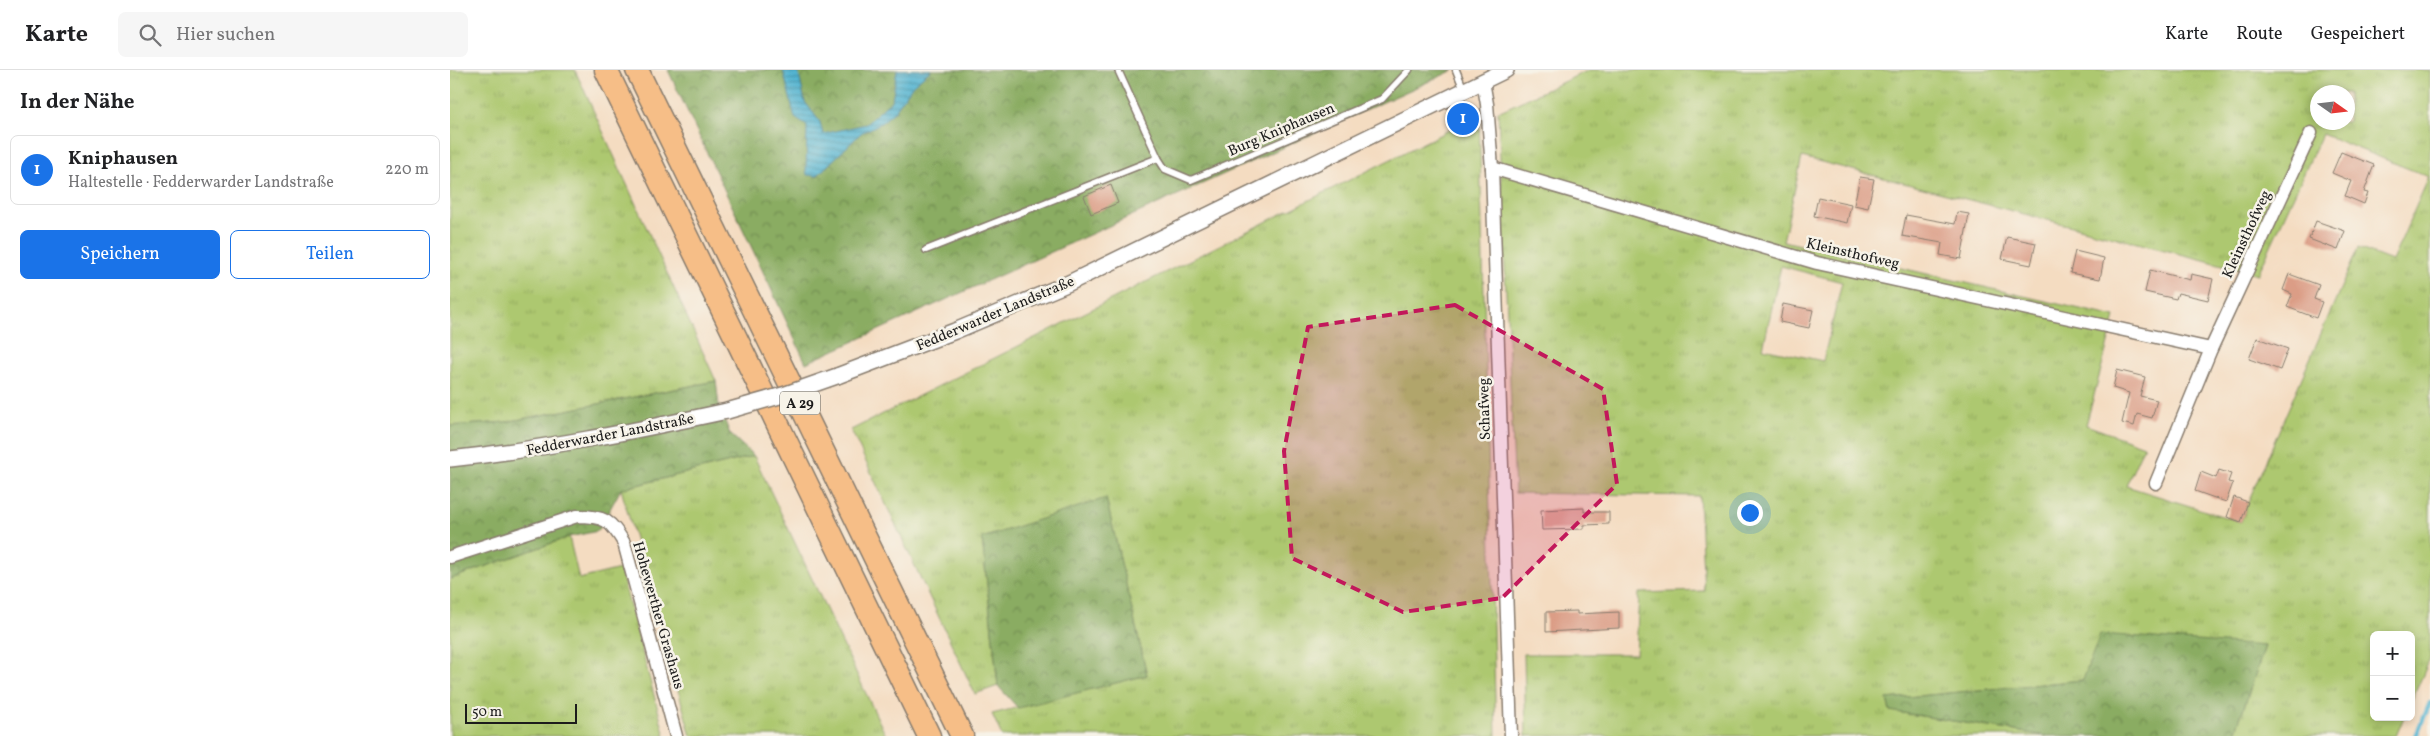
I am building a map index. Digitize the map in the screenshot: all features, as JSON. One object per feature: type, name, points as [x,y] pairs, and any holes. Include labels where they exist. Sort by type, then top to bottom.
[{"type":"highway","name":"A 29","points":[[606,70],[928,736]]},
{"type":"highway","name":"A 29","points":[[637,70],[962,736]]},
{"type":"street","name":"Fedderwarder Landstraße","points":[[450,459],[526,451],[627,433],[727,411],[784,395],[837,376],[955,331],[1069,283],[1506,70]]},
{"type":"street","name":"Schafweg","points":[[1483,81],[1488,104],[1492,168],[1511,736]]},
{"type":"street","name":"Kleinsthofweg","points":[[2156,483],[2211,349],[2311,133]]},
{"type":"street","name":"Kleinsthofweg","points":[[1492,168],[1817,263],[2211,349]]},
{"type":"street","name":"Hohewerther Grashaus","points":[[450,557],[577,516],[596,516],[613,525],[624,543],[676,736]]},
{"type":"lane","name":"Burg Kniphausen","points":[[1118,70],[1158,158],[1165,169],[1191,180],[1382,99],[1409,70]]},
{"type":"lane","points":[[1456,70],[1464,90]]},
{"type":"lane","points":[[926,250],[1158,158]]},
{"type":"highlighted area","points":[[1455,305],[1603,389],[1617,484],[1502,598],[1403,612],[1292,558],[1284,451],[1308,327]]},
{"type":"green space","points":[[450,70],[575,70],[716,381],[506,422],[450,426]]},
{"type":"green space","points":[[668,70],[1454,70],[806,363]]},
{"type":"green space","points":[[1589,70],[2430,70],[2430,659],[2415,693],[2415,631],[2370,631],[2370,721],[2402,721],[2396,736],[2234,736],[2265,646],[2083,680],[1887,699],[1890,711],[2047,736],[1526,736],[1524,654],[1636,654],[1639,593],[1704,591],[1699,496],[1515,493],[1498,112]],"holes":[[[2322,134],[2429,177],[2392,261],[2358,248],[2241,522],[2126,486],[2144,446],[2086,425],[2115,317],[1783,241],[1802,157],[2258,274]],[[1781,266],[1842,282],[1823,361],[1763,348]]]},
{"type":"green space","points":[[1479,115],[1496,736],[1002,736],[992,714],[1147,675],[1106,499],[982,538],[998,686],[975,694],[851,430]]},
{"type":"green space","points":[[716,381],[719,406],[730,434],[754,456],[621,489],[598,531],[569,537],[450,579],[450,426],[506,422]]},
{"type":"green space","points":[[754,456],[886,736],[691,736],[621,489]]},
{"type":"green space","points":[[1106,498],[1147,675],[1018,708],[998,686],[982,538]]},
{"type":"green space","points":[[569,537],[579,579],[620,569],[665,736],[450,736],[450,579]]},
{"type":"green space","points":[[2100,634],[2265,646],[2234,736],[2047,736],[1890,711],[1887,699],[2083,680]]},
{"type":"water","points":[[783,70],[798,70],[805,102],[820,122],[823,134],[866,124],[892,100],[897,70],[931,70],[913,85],[894,112],[881,123],[861,133],[817,176],[807,175],[807,126],[795,118]]},
{"type":"building","points":[[2341,152],[2374,165],[2364,192],[2368,193],[2364,204],[2345,196],[2351,181],[2332,173]]},
{"type":"building","points":[[1860,177],[1874,179],[1868,208],[1854,205]]},
{"type":"building","points":[[1111,185],[1118,203],[1091,214],[1084,196]]},
{"type":"building","points":[[1818,197],[1851,204],[1847,223],[1814,216]]},
{"type":"building","points":[[1957,212],[1969,214],[1961,259],[1940,255],[1942,243],[1902,236],[1906,215],[1955,224]]},
{"type":"building","points":[[2316,221],[2345,231],[2338,250],[2309,239]]},
{"type":"building","points":[[2007,237],[2036,243],[2031,265],[2002,259]]},
{"type":"building","points":[[2075,251],[2104,258],[2100,279],[2070,273]]},
{"type":"building","points":[[2150,270],[2190,280],[2191,274],[2213,279],[2208,300],[2178,293],[2176,299],[2145,292]]},
{"type":"building","points":[[2289,274],[2319,285],[2314,299],[2322,302],[2316,318],[2287,307],[2292,294],[2283,290]]},
{"type":"building","points":[[1783,304],[1813,310],[1809,328],[1780,322]]},
{"type":"building","points":[[2257,338],[2288,349],[2280,370],[2249,359]]},
{"type":"building","points":[[2117,370],[2145,377],[2140,396],[2157,400],[2152,418],[2137,414],[2134,426],[2122,423],[2129,393],[2113,388]]},
{"type":"building","points":[[2219,470],[2231,474],[2228,482],[2233,483],[2226,502],[2195,491],[2201,472],[2216,478]]},
{"type":"building","points":[[2234,497],[2248,502],[2241,522],[2227,517]]},
{"type":"building","points":[[1584,508],[1584,512],[1609,512],[1609,524],[1584,525],[1584,529],[1542,530],[1541,510]]},
{"type":"building","points":[[1577,611],[1577,614],[1619,612],[1619,628],[1546,632],[1546,612]]},
{"type":"waterway","points":[[2416,736],[2430,703]]},
{"type":"place","name":"Kniphausen","points":[[1463,119]]}]
